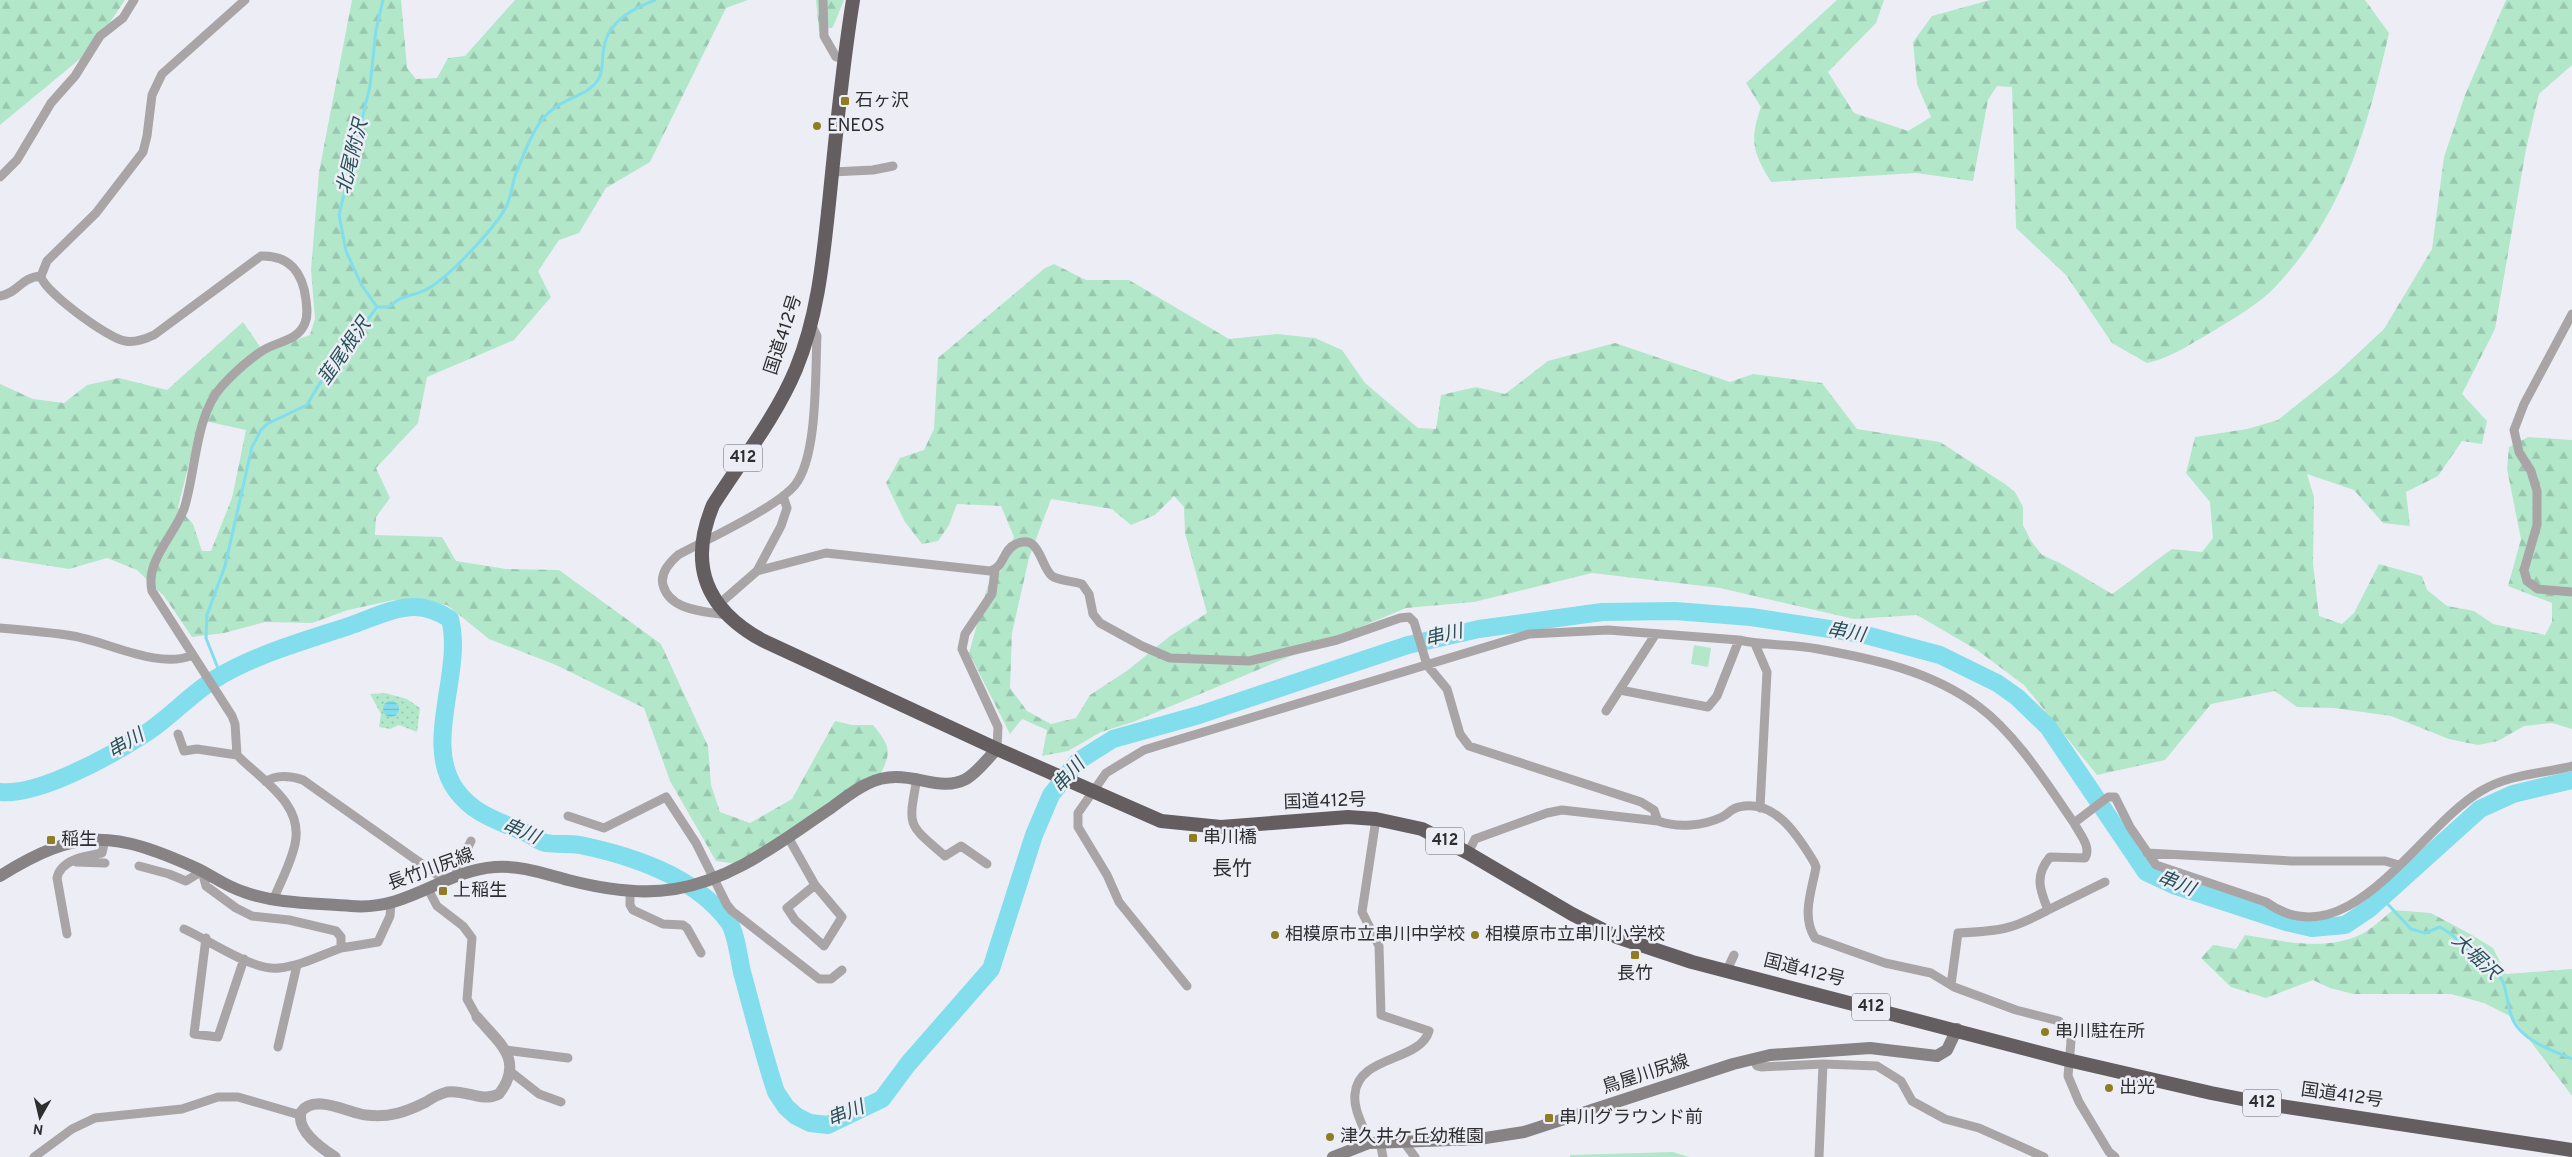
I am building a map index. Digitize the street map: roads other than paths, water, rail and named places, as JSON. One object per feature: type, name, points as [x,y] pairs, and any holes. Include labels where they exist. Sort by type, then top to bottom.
[{"type":"highway","name":"国道412号","points":[[853,0],[844,59],[821,276],[811,324],[796,369],[785,392],[713,505],[705,526],[702,542],[703,568],[708,590],[722,610],[740,628],[762,640],[1149,818],[1192,826],[1230,826],[1348,817],[1376,819],[1422,829],[1468,853],[1572,914],[1617,937],[1657,951],[1957,1029],[2068,1060],[2267,1104],[2572,1150]]},
{"type":"main road","name":"長竹川尻線","points":[[0,876],[35,855],[60,845],[85,840],[105,839],[124,841],[146,848],[202,871],[239,891],[274,898],[354,906],[391,903],[482,868],[508,867],[600,887],[635,892],[677,889],[713,880],[748,863],[869,783],[896,776],[946,784],[964,780],[997,749]]},
{"type":"main road","name":"鳥屋川尻線","points":[[1334,1157],[1374,1143],[1479,1139],[1524,1132],[1753,1059],[1789,1053],[1870,1048],[1937,1056],[1948,1050],[1957,1029]]},
{"type":"street","points":[[0,177],[17,160],[51,103],[75,76],[103,33],[123,18],[134,0]]},
{"type":"street","points":[[237,755],[235,724],[222,700],[152,591],[150,576],[152,568],[179,523],[187,499],[201,433],[212,400],[221,387],[259,352],[294,337],[304,326],[307,312],[302,277],[294,268],[278,257],[261,256],[154,335],[145,340],[130,341],[112,337],[93,324],[45,286],[41,276],[46,261],[96,213],[143,152],[148,136],[152,95],[162,74],[245,0]]},
{"type":"street","points":[[823,0],[824,36],[836,57],[844,59]]},
{"type":"street","points":[[832,172],[873,170],[893,166]]},
{"type":"street","points":[[0,296],[14,291],[29,277],[41,276]]},
{"type":"street","points":[[2572,314],[2524,404],[2514,430],[2519,452],[2531,470],[2537,491],[2537,525],[2524,570],[2528,581],[2538,589],[2572,592]]},
{"type":"street","points":[[783,496],[787,508],[781,526],[758,571],[722,610],[694,610],[674,602],[665,593],[662,581],[670,563],[678,555],[783,496],[802,475],[810,451],[817,336],[811,324]]},
{"type":"street","points":[[758,571],[826,553],[978,571],[995,570],[1001,565],[1006,552],[1016,544],[1030,543],[1036,546],[1053,576],[1082,584],[1089,594],[1093,614],[1100,623],[1142,646],[1170,658],[1249,661],[1336,640],[1404,617],[1414,622],[1427,663],[1448,689],[1460,734],[1469,746],[1641,802],[1654,810],[1658,822]]},
{"type":"street","points":[[995,570],[992,594],[965,634],[962,649],[998,727],[997,749]]},
{"type":"street","points":[[0,628],[74,636],[164,660],[182,660],[193,654]]},
{"type":"street","points":[[1187,986],[1119,902],[1107,875],[1078,827],[1078,813],[1088,789],[1106,773],[1144,750],[1427,663],[1529,634],[1608,630],[1815,648],[1872,659],[1905,668],[1955,691],[1978,706],[1996,722],[2038,769],[2076,822],[2088,848],[2088,854],[2085,858],[2050,857],[2041,867],[2039,889],[2048,910]]},
{"type":"street","points":[[1606,711],[1655,635]]},
{"type":"street","points":[[1620,690],[1708,707],[1717,696],[1739,640]]},
{"type":"street","points":[[1755,644],[1766,672],[1760,808]]},
{"type":"street","points":[[178,734],[184,751],[196,749],[237,755],[286,801],[296,825],[295,845],[274,898]]},
{"type":"street","points":[[2076,822],[2108,797],[2115,797],[2147,853],[2156,865],[2266,902],[2279,912],[2303,918],[2323,917],[2345,909],[2362,899],[2458,808],[2482,790],[2511,778],[2572,766]]},
{"type":"street","points":[[266,782],[271,778],[289,777],[303,780],[451,879],[471,841]]},
{"type":"street","points":[[917,778],[911,812],[912,825],[916,831],[945,856],[961,846],[987,864]]},
{"type":"street","points":[[568,816],[604,828],[666,797],[696,843],[713,880],[732,911],[819,979],[831,979],[842,970]]},
{"type":"street","points":[[1468,853],[1475,839],[1546,813],[1562,810],[1658,822],[1668,825],[1695,824],[1723,816],[1738,807],[1760,808],[1776,814],[1793,831],[1814,862],[1808,908],[1810,929],[1814,938],[1885,963],[1931,973],[1951,985],[2016,1010],[2059,1021],[2068,1031],[2071,1041],[2068,1076],[2079,1102],[2108,1152],[2115,1157]]},
{"type":"street","points":[[1376,819],[1362,912],[1379,946],[1381,1015],[1429,1031],[1427,1037],[1416,1047],[1372,1068],[1360,1081],[1355,1094],[1356,1107],[1383,1157]]},
{"type":"street","points":[[788,837],[815,885],[842,917],[824,946],[795,920],[786,908],[815,885]]},
{"type":"street","points":[[67,934],[57,878],[58,872],[76,858],[102,853],[105,839]]},
{"type":"street","points":[[2147,853],[2302,861],[2385,862],[2399,865]]},
{"type":"street","points":[[70,862],[105,863]]},
{"type":"street","points":[[139,866],[186,882],[202,871],[206,886],[236,908],[252,916],[289,920],[336,931],[341,937],[342,948]]},
{"type":"street","points":[[1951,985],[1958,933],[1998,931],[2014,927],[2105,882]]},
{"type":"street","points":[[335,1157],[320,1147],[304,1130],[300,1115],[302,1109],[315,1104],[365,1115],[380,1116],[406,1112],[442,1093],[449,1092],[487,1098],[500,1094],[511,1072],[509,1056],[476,1017],[467,999],[472,938],[463,926],[437,906],[428,889]]},
{"type":"street","points":[[635,892],[630,905],[633,910],[657,922],[683,925],[701,953]]},
{"type":"street","points":[[184,929],[206,938],[257,965],[277,969],[297,965],[342,948],[378,942],[390,916],[391,903]]},
{"type":"street","points":[[206,938],[194,1034],[218,1037],[244,959]]},
{"type":"street","points":[[1727,970],[1734,955]]},
{"type":"street","points":[[278,1047],[297,965]]},
{"type":"street","points":[[505,1050],[568,1058]]},
{"type":"street","points":[[1753,1059],[1757,1066],[1761,1067],[1823,1064],[1877,1066],[1901,1081],[1904,1090],[1912,1100],[1945,1119],[1979,1128],[2044,1157]]},
{"type":"street","points":[[1819,1157],[1823,1064]]},
{"type":"street","points":[[511,1072],[539,1094],[561,1102]]},
{"type":"street","points":[[34,1157],[72,1129],[95,1118],[182,1109],[218,1097],[238,1097],[300,1115]]},
{"type":"street","points":[[1403,1141],[1415,1157]]},
{"type":"water","points":[[391,701],[397,703],[399,709],[397,715],[391,717],[385,715],[383,709],[385,703]]},
{"type":"waterway","name":"北尾附沢","points":[[377,307],[361,284],[346,251],[339,215],[370,86],[376,30],[383,0]]},
{"type":"waterway","name":"韮尾根沢","points":[[377,307],[388,307],[402,298],[429,288],[449,273],[472,250],[494,225],[507,205],[520,163],[541,121],[556,107],[593,86],[601,74],[605,43],[613,26],[636,8],[655,0]]},
{"type":"waterway","name":"韮尾根沢","points":[[221,676],[206,638],[207,615],[225,566],[252,447],[261,430],[267,424],[307,405],[318,386],[377,307]]},
{"type":"waterway","name":"串川","points":[[0,792],[16,792],[34,788],[74,773],[94,763],[152,729],[196,692],[215,679],[247,662],[390,611],[415,607],[433,610],[450,619],[453,640],[443,729],[443,751],[447,771],[456,790],[463,799],[479,811],[543,842],[580,845],[641,862],[680,880],[714,905],[728,921],[733,931],[762,1047],[776,1092],[786,1107],[796,1116],[810,1123],[828,1125],[882,1099],[908,1064],[991,969],[1034,835],[1051,795],[1078,761],[1113,739],[1199,715],[1408,645],[1479,629],[1602,612],[1675,611],[1751,617],[1862,634],[1940,655],[1997,683],[2017,697],[2048,727],[2146,872],[2176,886],[2286,922],[2312,928],[2345,925],[2369,909],[2480,809],[2513,794],[2572,780]]},
{"type":"waterway","name":"大堀沢","points":[[2383,899],[2411,929],[2425,933],[2440,927],[2450,933],[2489,966],[2503,982],[2510,1013],[2519,1029],[2537,1043],[2572,1059]]},
{"type":"place","name":"石ヶ沢","points":[[845,101]]},
{"type":"place","name":"ENEOS","points":[[817,126]]},
{"type":"place","name":"串川橋","points":[[1193,838]]},
{"type":"place","name":"稲生","points":[[51,840]]},
{"type":"place","name":"上稲生","points":[[443,891]]},
{"type":"place","name":"相模原市立串川中学校","points":[[1275,935]]},
{"type":"place","name":"相模原市立串川小学校","points":[[1475,935]]},
{"type":"place","name":"長竹","points":[[1635,955]]},
{"type":"place","name":"串川駐在所","points":[[2045,1032]]},
{"type":"place","name":"出光","points":[[2109,1088]]},
{"type":"place","name":"串川グラウンド前","points":[[1549,1118]]},
{"type":"place","name":"津久井ケ丘幼稚園","points":[[1330,1137]]},
{"type":"district","name":"長竹","points":[[1232,870]]}]
